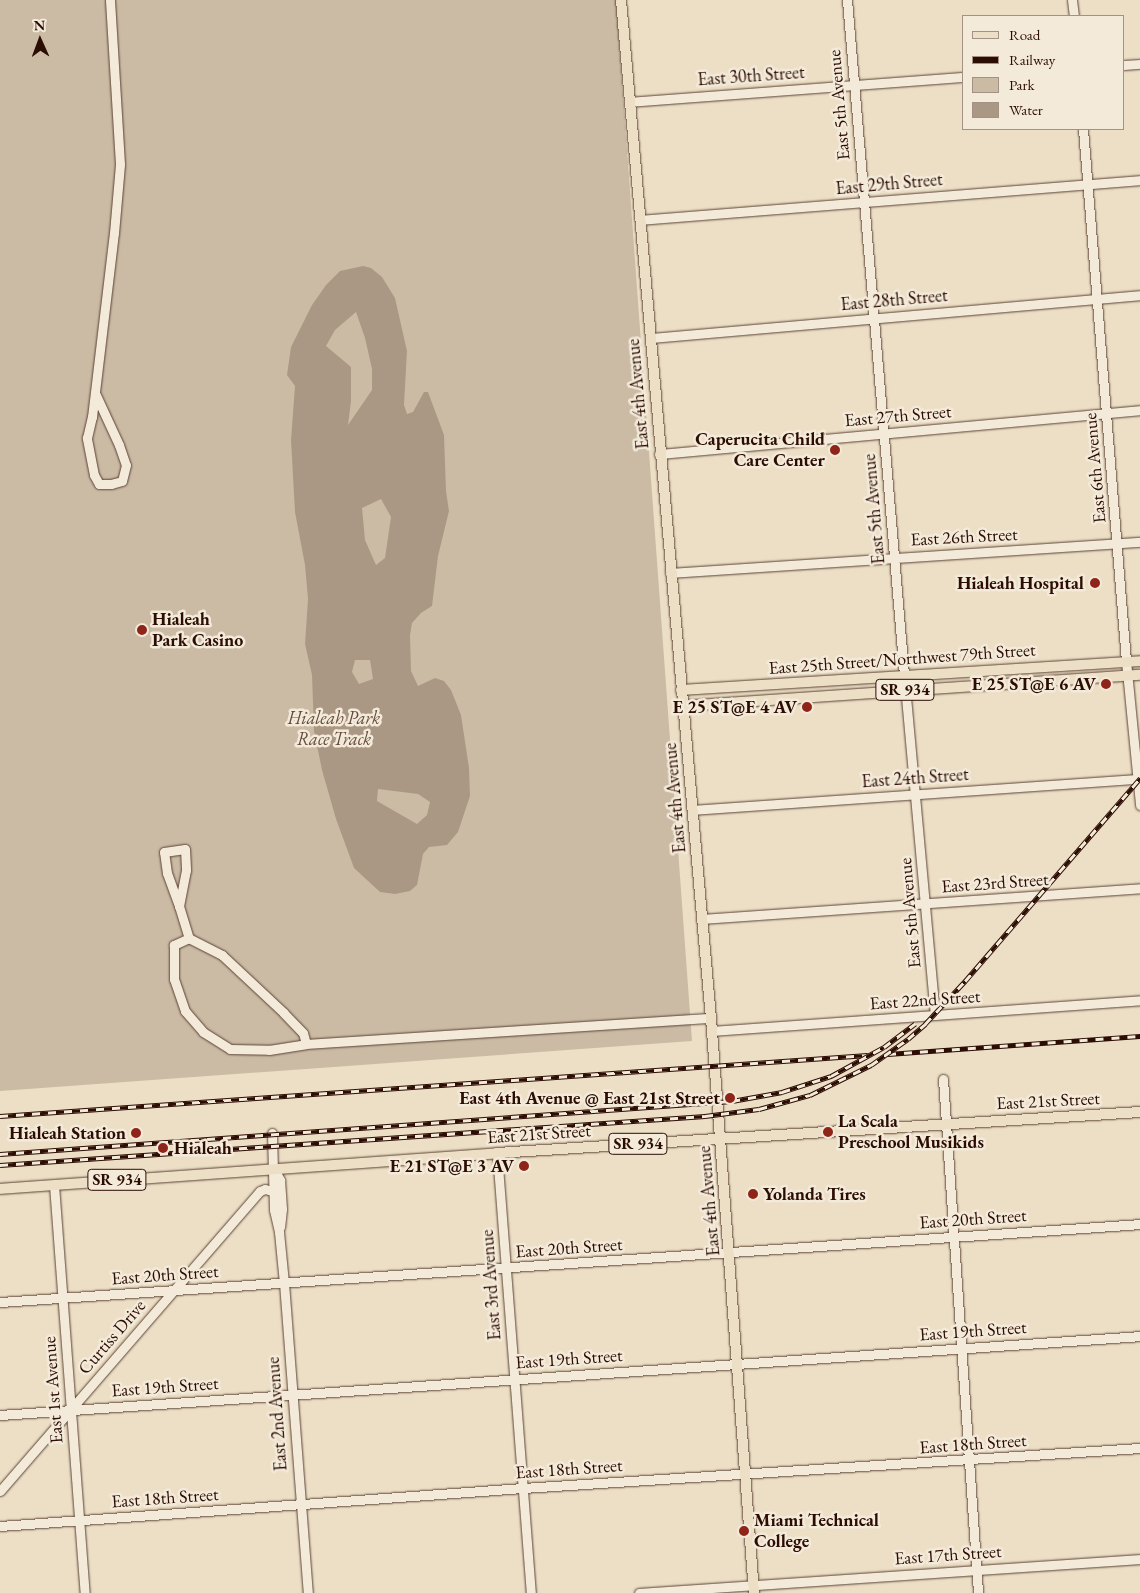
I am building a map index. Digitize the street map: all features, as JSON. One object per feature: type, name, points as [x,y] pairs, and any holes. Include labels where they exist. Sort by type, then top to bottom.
[{"type":"main road","name":"East 4th Avenue","points":[[621,0],[659,454],[711,1018],[754,1589]]},
{"type":"main road","name":"SR 934","points":[[1126,661],[1140,661]]},
{"type":"main road","name":"East 25th Street/Northwest 79th Street","points":[[681,690],[1126,661]]},
{"type":"main road","name":"East 25th Street/Northwest 79th Street","points":[[682,706],[1140,674]]},
{"type":"main road","name":"East 21st Street","points":[[0,1189],[498,1153],[1140,1112]]},
{"type":"street","points":[[95,393],[120,444],[126,465],[122,481],[111,484],[99,484],[90,459],[87,438],[95,393],[114,233],[120,164],[110,0]]},
{"type":"street","name":"East 5th Avenue","points":[[847,0],[905,690],[935,1015]]},
{"type":"street","points":[[1072,0],[1074,15]]},
{"type":"street","points":[[1125,65],[1140,64]]},
{"type":"street","name":"East 30th Street","points":[[630,102],[962,77]]},
{"type":"street","name":"East 6th Avenue","points":[[1082,130],[1127,675],[1140,805]]},
{"type":"street","name":"East 29th Street","points":[[640,220],[1140,180]]},
{"type":"street","name":"East 28th Street","points":[[650,338],[1140,295]]},
{"type":"street","name":"East 27th Street","points":[[659,454],[1140,410]]},
{"type":"street","name":"East 26th Street","points":[[670,573],[1140,542]]},
{"type":"street","name":"East 24th Street","points":[[692,810],[1139,780]]},
{"type":"street","points":[[178,906],[186,870],[186,850],[164,852],[167,873],[178,906],[189,938],[222,956],[249,979],[303,1034],[306,1044]]},
{"type":"street","name":"East 23rd Street","points":[[702,919],[1140,888]]},
{"type":"street","points":[[189,938],[174,945],[174,978],[185,1011],[203,1032],[230,1049],[269,1050],[306,1044],[711,1018]]},
{"type":"street","name":"East 22nd Street","points":[[712,1031],[1140,1000]]},
{"type":"street","points":[[943,1079],[978,1593]]},
{"type":"street","points":[[272,1133],[274,1169]]},
{"type":"street","name":"East 3rd Avenue","points":[[498,1153],[531,1593]]},
{"type":"street","name":"East 2nd Avenue","points":[[274,1169],[272,1192],[279,1232],[284,1283],[291,1395],[308,1593]]},
{"type":"street","name":"East 2nd Avenue","points":[[274,1169],[280,1180],[282,1209],[279,1232]]},
{"type":"street","name":"East 1st Avenue","points":[[54,1185],[84,1593]]},
{"type":"street","name":"Curtiss Drive","points":[[0,1491],[260,1191],[272,1192]]},
{"type":"street","name":"East 20th Street","points":[[0,1302],[730,1254],[954,1236],[1140,1224]]},
{"type":"street","name":"East 19th Street","points":[[0,1415],[1140,1336]]},
{"type":"street","name":"East 18th Street","points":[[0,1526],[523,1488],[970,1461],[1140,1448]]},
{"type":"street","name":"East 17th Street","points":[[639,1593],[754,1589],[977,1569],[1140,1559]]},
{"type":"green space","name":"Hialeah Park Race Track","points":[[0,0],[616,0],[692,1041],[0,1091]]},
{"type":"water","points":[[363,266],[371,268],[382,277],[395,298],[407,351],[404,405],[407,414],[413,412],[424,392],[428,392],[444,435],[446,491],[449,511],[438,556],[432,606],[421,613],[412,623],[410,635],[411,671],[418,686],[435,678],[444,681],[451,690],[461,715],[469,768],[470,796],[458,832],[447,845],[429,847],[423,854],[417,885],[410,891],[395,894],[380,892],[354,868],[336,819],[322,770],[314,731],[312,675],[305,644],[308,599],[305,565],[295,512],[291,440],[295,386],[287,375],[291,347],[312,305],[326,285],[340,271]],"holes":[[[356,312],[365,338],[372,369],[372,390],[348,425],[351,401],[351,367],[326,346],[335,330]],[[381,499],[391,517],[385,558],[376,565],[365,540],[362,508]],[[355,660],[370,660],[373,679],[359,684],[352,672]],[[378,789],[418,794],[430,802],[427,815],[417,824],[377,801]]]},
{"type":"railway","points":[[0,1165],[705,1116],[759,1109],[810,1095],[871,1065],[908,1039],[925,1024],[965,981],[1140,778]]},
{"type":"railway","points":[[0,1154],[732,1101],[782,1092],[831,1076],[884,1047],[915,1024]]},
{"type":"railway","points":[[888,1054],[1140,1036]]},
{"type":"railway","points":[[0,1116],[868,1055]]},
{"type":"place","name":"Caperucita Child Care Center","points":[[835,450]]},
{"type":"place","name":"Hialeah Hospital","points":[[1095,583]]},
{"type":"place","name":"Hialeah Park Casino","points":[[142,630]]},
{"type":"place","name":"E 25 ST@E 6 AV","points":[[1106,684]]},
{"type":"place","name":"E 25 ST@E 4 AV","points":[[807,707]]},
{"type":"place","name":"East 4th Avenue @ East 21st Street","points":[[730,1098]]},
{"type":"place","name":"La Scala Preschool Musikids","points":[[828,1132]]},
{"type":"place","name":"Hialeah Station","points":[[136,1133]]},
{"type":"place","name":"Hialeah","points":[[163,1148]]},
{"type":"place","name":"E 21 ST@E 3 AV","points":[[524,1166]]},
{"type":"place","name":"Yolanda Tires","points":[[753,1194]]},
{"type":"place","name":"Miami Technical College","points":[[744,1531]]}]
